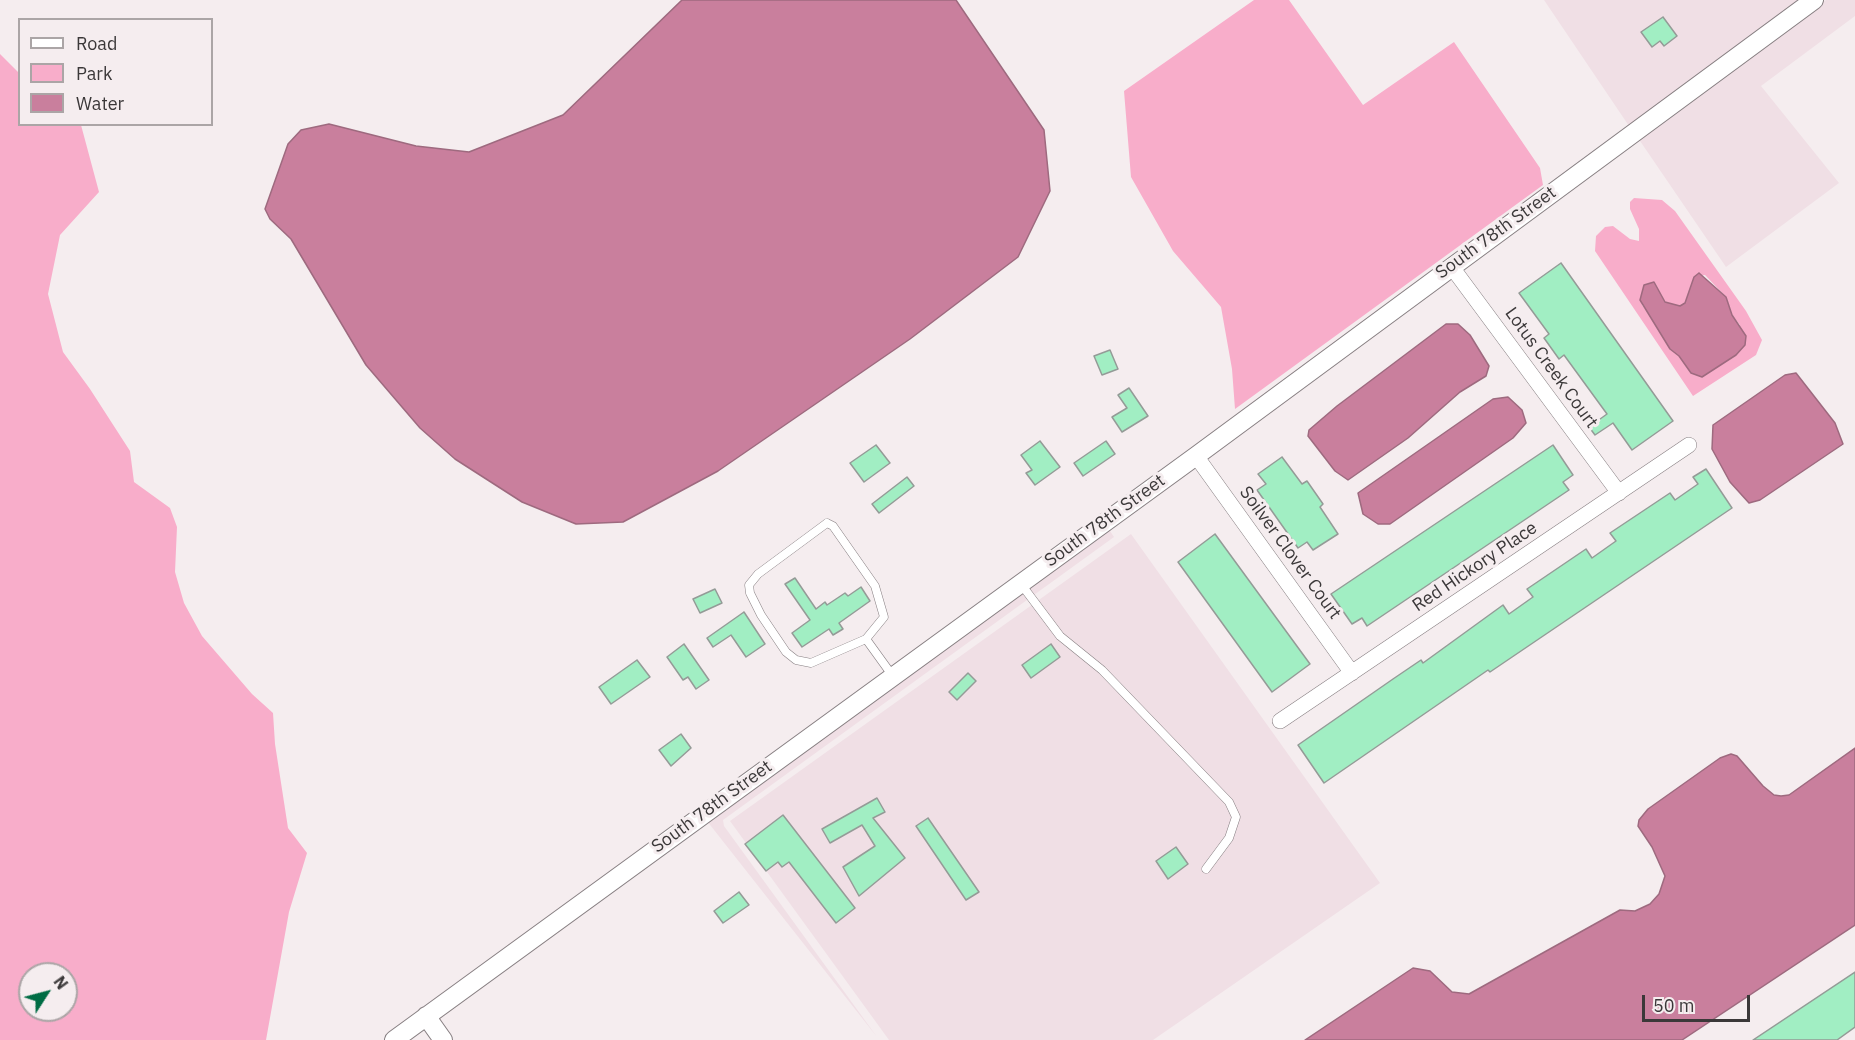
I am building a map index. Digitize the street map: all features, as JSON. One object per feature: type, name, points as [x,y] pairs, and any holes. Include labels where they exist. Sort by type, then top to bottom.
[{"type":"street","name":"South 78th Street","points":[[405,1037],[426,1016],[1196,456],[1814,0]]},
{"type":"street","name":"Lotus Creek Court","points":[[1452,266],[1619,493]]},
{"type":"street","name":"Red Hickory Place","points":[[1281,721],[1689,445]]},
{"type":"street","name":"Soilver Clover Court","points":[[1196,456],[1352,673]]},
{"type":"street","points":[[426,1016],[443,1040]]},
{"type":"lane","points":[[827,523],[833,526],[875,586],[882,602],[884,617],[866,639],[811,663],[796,660],[786,652],[761,615],[750,594],[749,585],[758,574],[827,523]]},
{"type":"lane","points":[[1020,583],[1060,636],[1102,670],[1229,802],[1236,817],[1229,838],[1206,869]]},
{"type":"lane","points":[[866,639],[892,675]]},
{"type":"shaded area","points":[[1544,0],[1801,0],[1629,126]]},
{"type":"shaded area","points":[[1826,0],[1855,0],[1855,16],[1761,86],[1839,183],[1726,267],[1638,138]]},
{"type":"shaded area","points":[[1108,528],[1114,537],[723,820],[724,826],[877,1037],[707,821]]},
{"type":"shaded area","points":[[1131,534],[1380,883],[1153,1040],[889,1040],[730,821]]},
{"type":"green space","points":[[1254,0],[1289,0],[1363,105],[1454,42],[1540,168],[1543,185],[1235,409],[1232,369],[1221,307],[1173,251],[1131,177],[1124,91]]},
{"type":"green space","points":[[0,54],[18,72],[18,126],[81,126],[99,192],[60,235],[48,294],[63,352],[130,451],[134,482],[170,508],[177,527],[175,572],[184,603],[202,636],[252,694],[273,713],[275,744],[288,828],[307,853],[289,912],[266,1040],[0,1040]]},
{"type":"green space","points":[[1634,198],[1662,200],[1675,211],[1746,311],[1762,340],[1756,355],[1693,396],[1595,251],[1596,236],[1605,227],[1613,226],[1630,239],[1639,241],[1639,229],[1630,209],[1630,202]],"holes":[[[1705,275],[1726,297],[1732,315],[1740,325],[1736,355],[1702,377],[1691,373],[1679,356],[1670,349],[1662,332],[1642,305],[1654,282],[1665,302],[1680,306],[1685,303],[1694,277]]]},
{"type":"water","points":[[682,0],[956,0],[1044,130],[1050,191],[1018,257],[910,339],[718,471],[623,522],[576,524],[522,502],[455,459],[420,428],[366,365],[291,239],[270,219],[265,209],[288,144],[301,130],[329,124],[416,146],[469,152],[563,115]]},
{"type":"water","points":[[1699,273],[1726,297],[1732,315],[1746,336],[1745,345],[1736,355],[1702,377],[1691,373],[1679,356],[1670,349],[1640,300],[1644,285],[1654,282],[1665,302],[1680,306],[1685,303],[1694,277]]},
{"type":"water","points":[[1446,324],[1458,324],[1470,335],[1489,366],[1486,376],[1460,392],[1408,438],[1348,480],[1335,471],[1308,436],[1309,430],[1337,406]]},
{"type":"water","points":[[1796,373],[1835,423],[1843,444],[1760,500],[1749,503],[1730,482],[1712,449],[1713,425],[1785,375]]},
{"type":"water","points":[[1508,397],[1522,410],[1526,423],[1513,438],[1390,524],[1378,524],[1363,514],[1358,493],[1493,399]]},
{"type":"water","points":[[1855,748],[1855,925],[1682,1040],[1305,1040],[1413,968],[1430,971],[1452,992],[1469,994],[1620,910],[1635,911],[1650,904],[1659,894],[1665,876],[1652,847],[1638,826],[1639,820],[1648,809],[1720,758],[1731,754],[1737,756],[1763,786],[1774,795],[1781,796],[1789,795]]},
{"type":"building","points":[[1663,17],[1677,36],[1664,46],[1660,41],[1652,47],[1641,32]]},
{"type":"building","points":[[1561,263],[1673,421],[1632,450],[1613,423],[1595,435],[1589,427],[1607,414],[1564,355],[1559,359],[1544,338],[1549,334],[1519,293]]},
{"type":"building","points":[[1110,350],[1118,369],[1102,375],[1094,356]]},
{"type":"building","points":[[1129,388],[1148,416],[1122,432],[1112,417],[1127,408],[1118,395]]},
{"type":"building","points":[[1040,441],[1060,467],[1035,485],[1026,473],[1032,470],[1021,455]]},
{"type":"building","points":[[1106,441],[1115,454],[1083,476],[1074,463]]},
{"type":"building","points":[[876,445],[890,463],[864,482],[850,463]]},
{"type":"building","points":[[1553,445],[1573,475],[1563,482],[1569,490],[1367,626],[1362,618],[1352,624],[1331,594]]},
{"type":"building","points":[[1282,457],[1302,484],[1307,481],[1323,504],[1320,507],[1338,534],[1313,550],[1307,542],[1298,548],[1257,490],[1266,484],[1258,474]]},
{"type":"building","points":[[1706,469],[1732,508],[1490,672],[1488,670],[1324,783],[1298,745],[1421,660],[1423,663],[1503,605],[1509,614],[1533,597],[1527,589],[1586,549],[1592,558],[1616,541],[1610,533],[1670,493],[1675,500],[1698,484],[1693,477]]},
{"type":"building","points":[[907,477],[914,486],[879,513],[872,504]]},
{"type":"building","points":[[1215,534],[1310,664],[1272,692],[1178,562]]},
{"type":"building","points":[[795,578],[816,609],[825,602],[827,605],[845,593],[848,596],[861,587],[870,601],[839,623],[843,629],[833,635],[829,629],[802,647],[792,633],[810,620],[785,584]]},
{"type":"building","points":[[715,589],[722,603],[700,613],[693,599]]},
{"type":"building","points":[[744,612],[765,644],[746,657],[731,635],[713,647],[707,638]]},
{"type":"building","points":[[684,644],[709,680],[696,689],[688,677],[683,680],[667,657]]},
{"type":"building","points":[[1051,644],[1060,657],[1031,678],[1022,665]]},
{"type":"building","points":[[637,660],[650,677],[611,704],[599,687]]},
{"type":"building","points":[[968,673],[976,681],[957,700],[949,692]]},
{"type":"building","points":[[681,734],[691,748],[671,766],[659,750]]},
{"type":"building","points":[[877,798],[885,812],[873,818],[905,858],[859,896],[843,867],[875,846],[862,825],[830,843],[822,829]]},
{"type":"building","points":[[783,815],[855,908],[836,923],[789,862],[782,867],[778,862],[766,871],[745,844]]},
{"type":"building","points":[[928,818],[979,892],[966,900],[916,826]]},
{"type":"building","points":[[1176,847],[1188,864],[1168,879],[1156,861]]},
{"type":"building","points":[[739,892],[749,905],[723,923],[714,911]]},
{"type":"building","points":[[1855,972],[1855,1027],[1837,1040],[1753,1040]]}]
